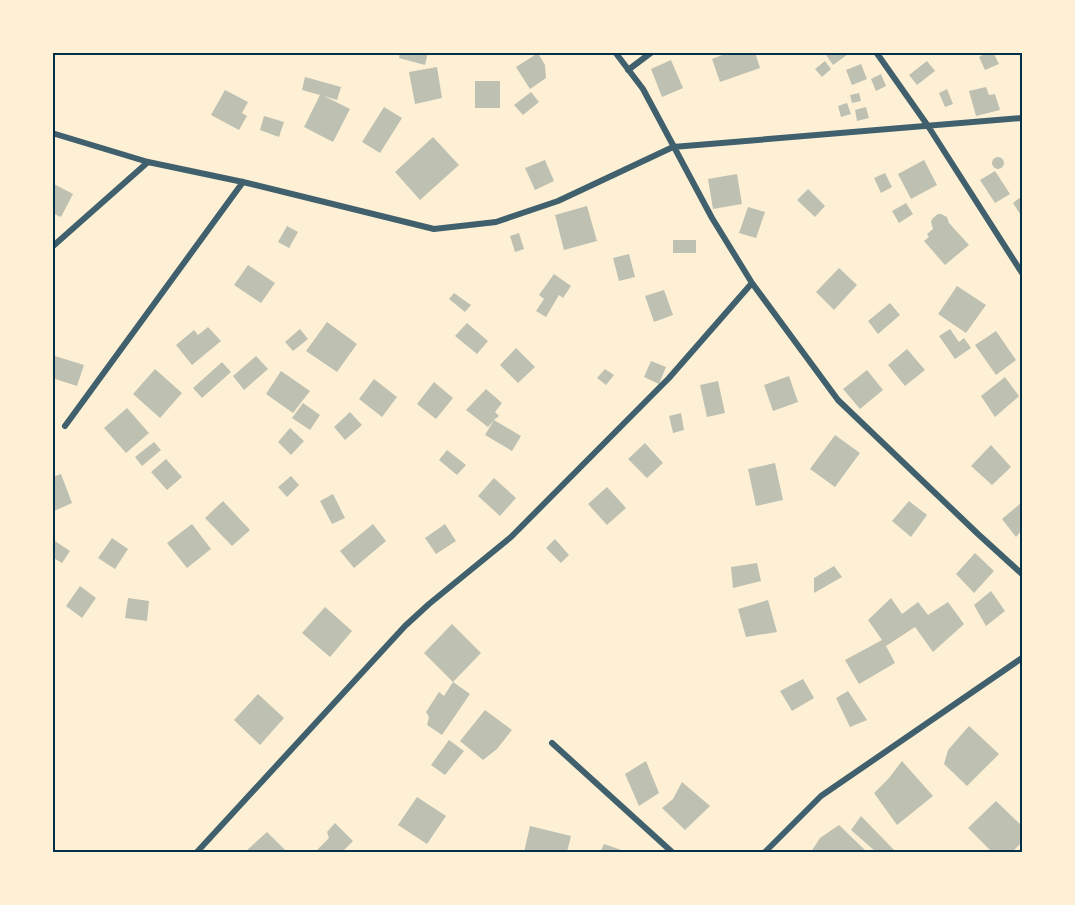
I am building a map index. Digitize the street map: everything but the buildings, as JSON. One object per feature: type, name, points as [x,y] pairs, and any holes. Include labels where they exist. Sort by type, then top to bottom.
[{"type":"street","points":[[615,52],[643,89],[712,218],[752,283],[838,400],[1023,574]]},
{"type":"street","points":[[628,70],[652,52]]},
{"type":"street","points":[[876,52],[928,126],[1023,273]]},
{"type":"street","points":[[52,133],[148,162],[243,182],[434,229],[496,222],[547,205],[673,147],[1023,118]]},
{"type":"street","points":[[52,247],[148,162]]},
{"type":"street","points":[[65,426],[243,182]]},
{"type":"street","points":[[197,852],[405,626],[511,537],[669,378],[752,283]]},
{"type":"street","points":[[765,852],[821,796],[1023,658]]},
{"type":"street","points":[[552,743],[672,852]]}]
